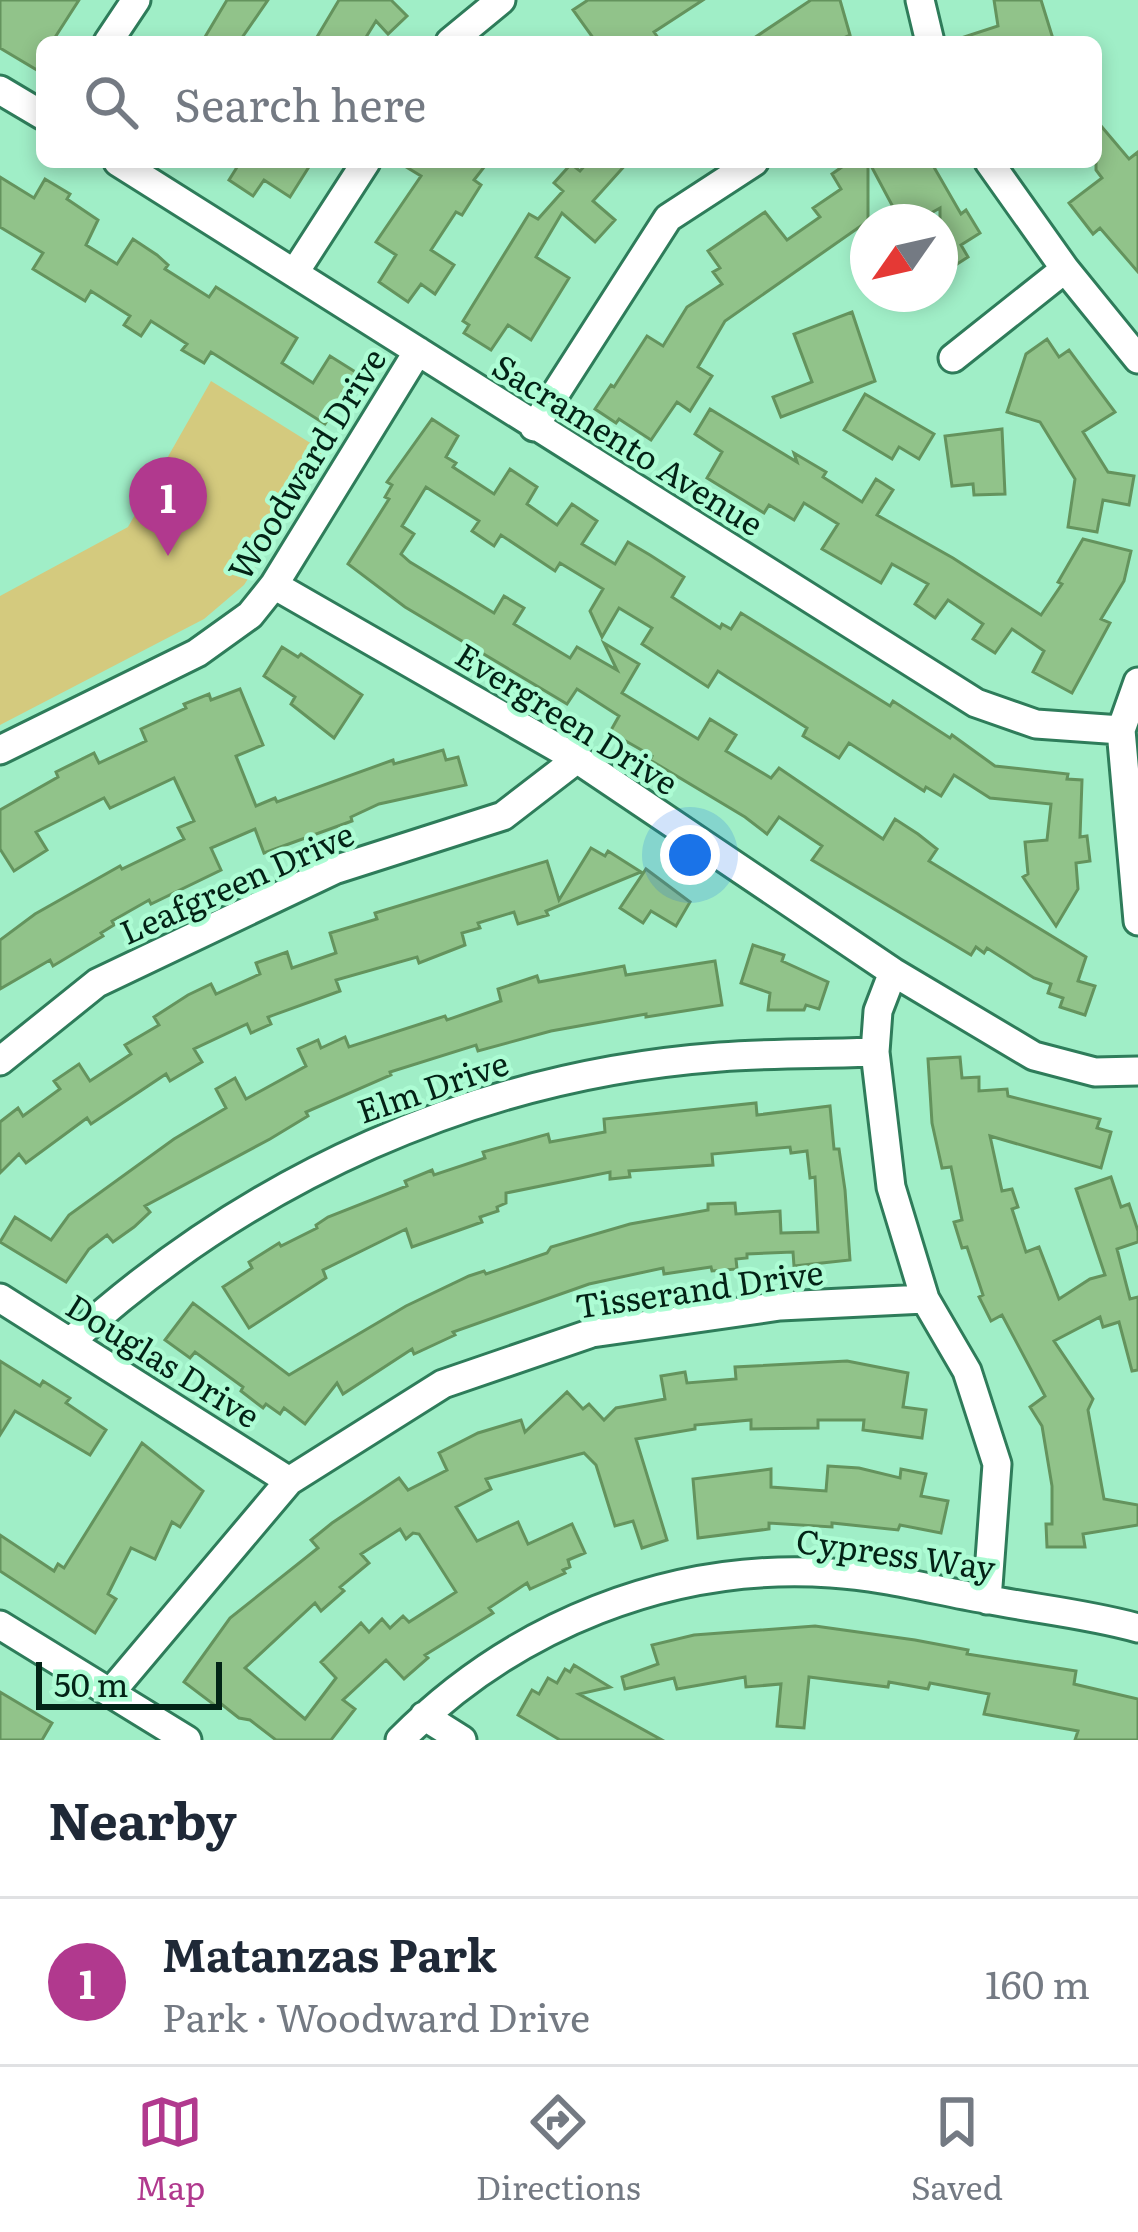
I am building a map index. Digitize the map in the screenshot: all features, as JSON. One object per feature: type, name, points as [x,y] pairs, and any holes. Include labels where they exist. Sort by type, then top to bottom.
[{"type":"street","points":[[113,36],[136,0]]},
{"type":"street","points":[[457,36],[501,0]]},
{"type":"street","points":[[920,0],[929,36]]},
{"type":"street","points":[[0,90],[36,111]]},
{"type":"street","name":"Sacramento Avenue","points":[[128,168],[976,703],[1036,724],[1121,730]]},
{"type":"street","points":[[295,272],[362,168]]},
{"type":"street","points":[[535,427],[668,218],[745,168]]},
{"type":"street","points":[[992,168],[1138,359]]},
{"type":"street","points":[[953,358],[1065,269]]},
{"type":"street","name":"Woodward Drive","points":[[0,750],[197,653],[250,614],[274,585],[418,351]]},
{"type":"street","name":"Evergreen Drive","points":[[274,585],[578,759],[893,972],[1034,1056],[1095,1072],[1138,1071]]},
{"type":"street","points":[[1138,682],[1121,730],[1138,921]]},
{"type":"street","name":"Leafgreen Drive","points":[[0,1060],[97,983],[334,870],[503,816],[578,759]]},
{"type":"street","points":[[893,972],[878,1011],[875,1052],[891,1187],[925,1299],[967,1371],[997,1464],[987,1600]]},
{"type":"street","name":"Elm Drive","points":[[70,1342],[133,1285],[219,1223],[317,1168],[399,1130],[570,1078],[718,1057],[875,1052]]},
{"type":"street","name":"Douglas Drive","points":[[0,1298],[289,1481]]},
{"type":"street","name":"Tisserand Drive","points":[[110,1692],[289,1481],[443,1384],[592,1333],[781,1306],[925,1299]]},
{"type":"street","name":"Cypress Way","points":[[400,1740],[488,1667],[543,1633],[592,1610],[694,1581],[766,1572],[837,1573],[1138,1628]]},
{"type":"street","points":[[0,1624],[187,1740]]},
{"type":"street","points":[[424,1716],[462,1740]]},
{"type":"shaded area","points":[[211,381],[328,454],[244,585],[204,619],[0,725],[0,596],[128,527]]},
{"type":"building","points":[[0,0],[79,0],[56,36],[36,36],[36,69],[0,48]]},
{"type":"building","points":[[227,0],[268,0],[243,36],[206,36]]},
{"type":"building","points":[[339,0],[391,0],[407,16],[388,34],[376,21],[367,36],[318,36]]},
{"type":"building","points":[[588,0],[703,0],[654,32],[657,36],[592,36],[573,10]]},
{"type":"building","points":[[811,0],[840,0],[850,35],[848,36],[757,36]]},
{"type":"building","points":[[994,0],[1041,0],[1052,36],[967,36],[998,26]]},
{"type":"building","points":[[1102,127],[1129,159],[1138,152],[1138,272],[1100,228],[1093,234],[1069,203],[1102,178],[1096,170],[1102,168]]},
{"type":"building","points":[[236,168],[308,168],[290,197],[264,180],[253,196],[229,180]]},
{"type":"building","points":[[408,168],[483,168],[474,180],[481,185],[462,215],[456,212],[431,250],[454,265],[435,294],[421,284],[408,302],[379,282],[396,255],[376,242],[421,176]]},
{"type":"building","points":[[567,168],[623,168],[593,201],[615,220],[595,242],[562,213],[536,257],[569,278],[531,340],[508,325],[491,350],[464,333],[469,325],[463,321],[529,214],[538,219],[563,191],[554,183]]},
{"type":"building","points":[[840,168],[868,168],[868,204],[850,204],[850,234],[725,321],[698,367],[712,376],[690,411],[677,402],[651,440],[595,409],[647,336],[663,346],[687,307],[722,284],[713,272],[720,268],[708,251],[765,212],[787,240],[820,217],[813,208],[841,189],[832,174]]},
{"type":"building","points":[[872,168],[934,168],[955,204],[891,204]]},
{"type":"building","points":[[0,177],[34,198],[45,179],[70,194],[67,199],[98,220],[86,245],[117,264],[133,239],[168,265],[165,269],[209,297],[216,287],[297,338],[282,363],[313,383],[330,356],[357,373],[325,424],[211,352],[204,363],[182,350],[187,344],[151,321],[141,336],[124,325],[130,316],[91,291],[85,301],[33,269],[43,253],[0,227]]},
{"type":"building","points":[[958,209],[961,214],[966,210],[980,233],[961,245],[968,257],[958,263]]},
{"type":"building","points":[[852,312],[875,381],[781,417],[773,397],[812,382],[794,334]]},
{"type":"building","points":[[1047,339],[1059,357],[1069,350],[1115,412],[1083,432],[1108,472],[1134,476],[1129,505],[1103,500],[1097,532],[1068,527],[1075,479],[1040,422],[1007,412],[1026,354]]},
{"type":"building","points":[[865,394],[934,434],[919,459],[899,447],[892,459],[844,430]]},
{"type":"building","points":[[710,409],[797,462],[794,453],[826,472],[823,477],[862,502],[876,479],[893,490],[877,515],[1041,615],[1083,539],[1131,551],[1124,581],[1101,619],[1110,623],[1072,693],[1033,672],[1044,651],[1012,629],[995,653],[973,639],[983,624],[948,600],[935,618],[915,604],[928,584],[892,564],[881,583],[822,549],[838,524],[804,503],[794,520],[769,505],[764,513],[707,478],[722,452],[695,434]]},
{"type":"building","points":[[432,419],[458,436],[446,457],[456,463],[453,467],[494,494],[510,469],[537,487],[527,504],[557,525],[572,504],[597,521],[582,544],[615,564],[628,542],[650,555],[684,577],[672,597],[720,628],[722,624],[731,629],[741,613],[890,706],[893,701],[952,735],[995,766],[1068,774],[1067,779],[1082,780],[1080,837],[1087,836],[1090,861],[1076,863],[1078,889],[1056,926],[1023,877],[1028,874],[1025,842],[1047,840],[1051,804],[990,798],[954,775],[941,796],[926,787],[924,791],[849,743],[839,758],[803,736],[807,728],[718,671],[708,687],[642,644],[652,628],[619,608],[602,637],[590,611],[603,589],[560,563],[555,571],[501,535],[494,546],[472,531],[479,521],[426,487],[402,526],[414,534],[401,554],[410,562],[494,613],[504,596],[524,608],[514,624],[570,658],[577,647],[617,670],[604,643],[639,664],[622,693],[698,739],[710,719],[736,735],[726,751],[771,778],[779,768],[883,839],[895,819],[918,834],[937,849],[929,861],[1086,957],[1078,981],[1095,986],[1085,1015],[1060,1007],[1063,998],[1048,993],[1051,984],[987,948],[984,953],[976,947],[971,955],[812,860],[822,846],[779,817],[767,834],[650,760],[652,756],[610,732],[619,716],[577,689],[567,704],[405,607],[348,564],[389,499],[385,497],[392,485],[387,482]]},
{"type":"building","points":[[1002,429],[1005,494],[974,495],[973,484],[952,486],[945,436]]},
{"type":"building","points":[[282,647],[298,657],[301,654],[362,695],[334,738],[291,704],[295,697],[264,676]]},
{"type":"building","points":[[240,689],[263,745],[236,756],[256,806],[393,760],[394,764],[443,750],[446,760],[458,757],[466,785],[379,804],[351,817],[352,821],[264,853],[255,829],[211,848],[221,870],[151,904],[149,900],[112,921],[114,925],[103,936],[53,966],[50,960],[0,989],[0,940],[35,914],[120,866],[184,839],[178,828],[194,821],[174,778],[110,808],[104,798],[36,832],[47,850],[14,871],[0,849],[0,810],[94,753],[99,763],[146,741],[141,729],[186,708],[184,704]]},
{"type":"building","points":[[591,848],[605,856],[608,851],[641,872],[546,911],[548,915],[518,924],[514,912],[478,923],[480,928],[462,933],[465,945],[419,963],[417,957],[336,980],[340,991],[268,1017],[271,1024],[251,1033],[247,1024],[194,1049],[202,1062],[170,1081],[166,1074],[91,1124],[87,1118],[26,1163],[19,1154],[0,1173],[0,1122],[18,1108],[23,1116],[60,1089],[54,1081],[79,1064],[90,1081],[131,1054],[125,1045],[159,1025],[154,1017],[188,995],[211,984],[216,994],[260,974],[256,963],[287,952],[292,968],[336,953],[330,933],[377,919],[375,913],[547,861],[559,900]]},
{"type":"building","points":[[646,869],[690,902],[676,926],[651,911],[643,923],[620,908]]},
{"type":"building","points":[[753,945],[784,955],[782,961],[828,982],[819,1009],[806,1005],[804,1010],[768,1010],[770,993],[741,983]]},
{"type":"building","points":[[715,961],[722,1005],[551,1031],[478,1051],[476,1045],[390,1072],[306,1112],[308,1116],[270,1139],[145,1206],[150,1212],[134,1227],[113,1242],[107,1235],[89,1249],[66,1282],[0,1242],[15,1217],[51,1240],[69,1215],[174,1139],[226,1108],[216,1089],[235,1078],[246,1099],[306,1066],[298,1049],[318,1040],[321,1048],[345,1037],[349,1047],[445,1016],[447,1020],[501,1001],[498,989],[537,976],[539,982],[624,966],[626,975]]},
{"type":"building","points":[[960,1057],[962,1078],[979,1077],[979,1091],[1007,1089],[1008,1096],[1100,1119],[1097,1128],[1111,1132],[1101,1168],[990,1136],[1002,1191],[1012,1189],[1018,1207],[1012,1209],[1026,1252],[1039,1247],[1059,1299],[1105,1275],[1076,1189],[1111,1177],[1121,1207],[1129,1204],[1138,1231],[1138,1242],[1117,1249],[1130,1299],[1138,1297],[1138,1370],[1132,1371],[1119,1322],[1103,1327],[1100,1317],[1054,1341],[1093,1399],[1088,1410],[1104,1499],[1138,1505],[1138,1525],[1083,1534],[1085,1547],[1047,1547],[1052,1486],[1042,1426],[1030,1407],[1045,1396],[1002,1315],[991,1321],[954,1222],[962,1220],[951,1167],[942,1168],[932,1123],[928,1059]]},
{"type":"building","points":[[756,1103],[757,1115],[830,1106],[834,1149],[839,1149],[845,1190],[850,1260],[794,1266],[793,1252],[747,1254],[747,1258],[736,1259],[737,1269],[712,1271],[711,1267],[664,1274],[663,1268],[589,1284],[453,1332],[455,1335],[414,1354],[412,1349],[343,1394],[337,1383],[305,1424],[284,1408],[280,1414],[266,1404],[263,1408],[195,1352],[190,1358],[165,1340],[193,1303],[289,1375],[406,1306],[469,1276],[630,1224],[708,1210],[708,1204],[735,1203],[736,1214],[780,1211],[781,1233],[818,1232],[815,1177],[810,1178],[807,1151],[791,1153],[790,1147],[712,1154],[713,1165],[629,1171],[630,1177],[610,1179],[610,1172],[506,1193],[506,1203],[480,1217],[482,1222],[412,1247],[406,1229],[323,1270],[326,1278],[249,1328],[223,1287],[252,1268],[249,1262],[317,1228],[328,1217],[407,1186],[405,1181],[432,1170],[434,1175],[485,1158],[483,1152],[548,1134],[550,1142],[605,1132],[604,1119]]},
{"type":"building","points":[[0,1361],[70,1398],[66,1403],[106,1430],[90,1455],[15,1411],[0,1435]]},
{"type":"building","points":[[847,1361],[908,1373],[903,1407],[926,1410],[922,1438],[863,1430],[864,1420],[818,1420],[818,1428],[751,1429],[751,1420],[695,1425],[695,1429],[636,1439],[667,1540],[642,1548],[633,1521],[615,1526],[596,1465],[584,1453],[486,1479],[491,1489],[456,1507],[477,1541],[518,1522],[528,1544],[572,1524],[585,1553],[568,1560],[565,1573],[530,1589],[527,1583],[489,1608],[493,1613],[425,1655],[428,1658],[404,1679],[386,1660],[343,1700],[355,1709],[331,1740],[276,1740],[184,1682],[230,1618],[318,1548],[311,1540],[399,1478],[408,1490],[447,1470],[439,1453],[478,1433],[521,1420],[525,1432],[567,1392],[583,1409],[589,1404],[604,1420],[616,1408],[665,1399],[661,1376],[685,1372],[687,1383],[736,1379],[735,1367]],"holes":[[[400,1529],[406,1539],[419,1534],[456,1592],[409,1622],[403,1616],[390,1628],[382,1619],[369,1632],[361,1623],[321,1662],[336,1678],[305,1719],[245,1668],[315,1603],[321,1611],[344,1591],[340,1587],[369,1563],[361,1554]]]},
{"type":"building","points":[[142,1443],[203,1491],[180,1527],[172,1522],[155,1559],[131,1548],[108,1594],[116,1599],[95,1633],[0,1571],[0,1535],[54,1571],[58,1564],[64,1568]]},
{"type":"building","points":[[828,1466],[900,1478],[901,1469],[926,1474],[921,1496],[948,1501],[941,1533],[900,1525],[898,1530],[769,1523],[769,1529],[698,1538],[693,1479],[771,1469],[771,1487],[826,1491]]},
{"type":"building","points":[[815,1626],[1076,1671],[1074,1684],[1138,1699],[1138,1740],[1075,1740],[1078,1731],[984,1714],[989,1694],[930,1683],[928,1689],[809,1677],[804,1728],[777,1726],[781,1684],[746,1687],[745,1677],[677,1689],[674,1678],[625,1689],[622,1677],[658,1664],[652,1645],[694,1635]]},
{"type":"building","points":[[574,1665],[610,1687],[579,1694],[662,1740],[560,1740],[518,1715],[532,1690],[539,1694],[548,1678],[557,1683],[565,1669],[570,1672]]},
{"type":"building","points":[[0,1692],[52,1723],[42,1740],[0,1740]]},
{"type":"place","name":"Matanzas Park","points":[[168,556]]}]
